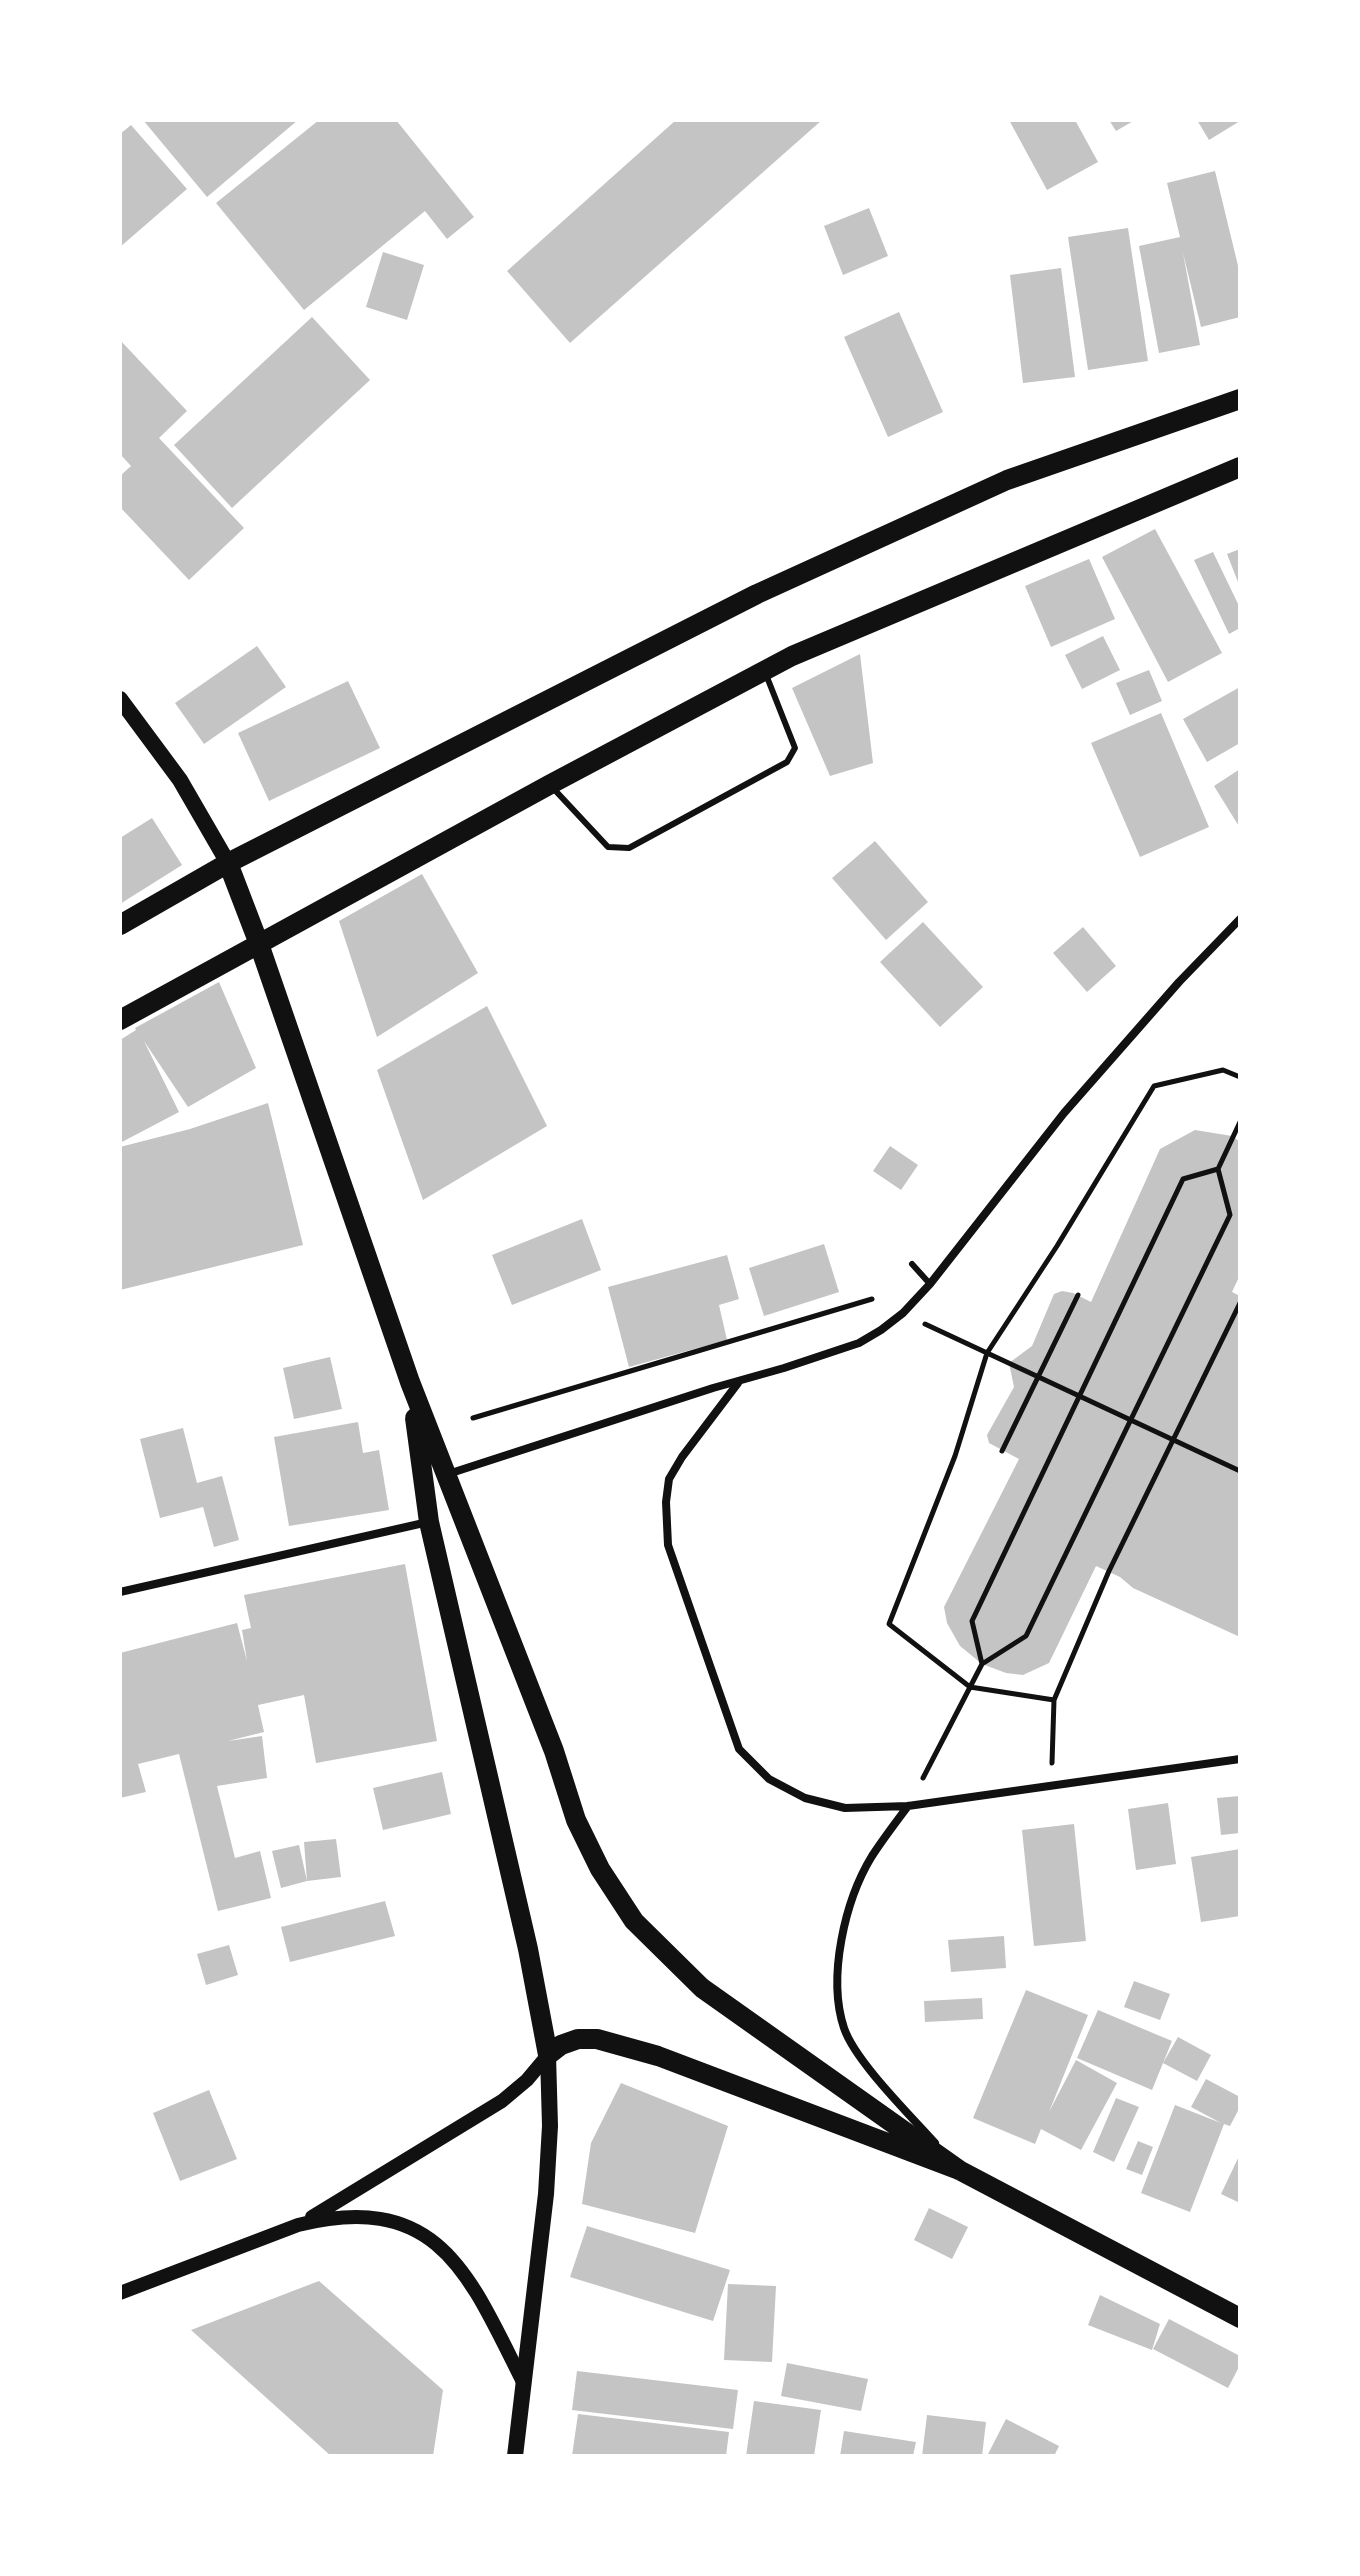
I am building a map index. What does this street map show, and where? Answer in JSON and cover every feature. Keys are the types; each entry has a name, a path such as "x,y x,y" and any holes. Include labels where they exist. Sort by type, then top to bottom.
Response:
{"main road":[{"path":"120,925 228,863 757,594 1007,480 1240,399"},
{"path":"120,1020 792,656 1240,467"},
{"path":"120,699 180,780 228,863 444,1475 554,1751 576,1820 600,1869 634,1921 702,1988 959,2170"},
{"path":"410,1382 429,1522 528,1949 548,2055 550,2126 546,2194 515,2456"},
{"path":"548,2055 561,2045 578,2039 597,2039 658,2056 959,2170 1240,2318"}],"street":[{"path":"444,1475 859,1343 881,1330 903,1313 930,1284 1064,1113 1179,982 1240,919"},
{"path":"739,1381 669,1479 666,1502 668,1545 739,1749 769,1779 805,1798 845,1808 908,1806 1240,1759"},
{"path":"120,1592 429,1522"},
{"path":"908,1806 872,1856 855,1892 841,1941 837,1987 844,2028 859,2057 959,2170"},
{"path":"298,2225 502,2101 527,2080 548,2055"},
{"path":"120,2293 298,2225 328,2218 363,2217 411,2226 425,2234 458,2265 476,2291 523,2382"}],"lane":[{"path":"549,785 608,847 629,848 787,762 795,748 765,670"},
{"path":"912,1264 930,1284"}],"path":[{"path":"1054,1700 970,1687 889,1624 955,1456 987,1353 1057,1246 1154,1086 1223,1070 1240,1077"},
{"path":"908,1806 982,1664 1026,1636 1230,1215 1218,1169 1240,1122"},
{"path":"982,1664 972,1621 1183,1179 1218,1169"},
{"path":"1002,1451 1078,1295"},
{"path":"473,1418 872,1299"},
{"path":"1051,1786 1054,1700 1109,1571 1240,1303"},
{"path":"903,1313 1240,1471"}],"building":[{"path":"143,120 298,120 207,197"},
{"path":"319,120 396,120 474,217 447,239 425,211 304,310 216,203"},
{"path":"676,120 822,120 570,343 507,271"},
{"path":"1009,120 1075,120 1098,162 1047,190"},
{"path":"1109,120 1135,120 1116,131"},
{"path":"1197,120 1240,120 1240,121 1209,140"},
{"path":"131,125 187,189 120,247 120,134"},
{"path":"1215,171 1240,274 1240,317 1201,327 1183,253 1200,345 1159,353 1139,246 1180,237 1167,183"},
{"path":"869,208 888,256 843,275 824,226"},
{"path":"1128,228 1148,361 1088,370 1068,237"},
{"path":"383,252 424,265 407,320 366,307"},
{"path":"1061,268 1075,377 1023,383 1010,275"},
{"path":"899,312 943,412 888,437 844,337"},
{"path":"312,317 370,380 232,508 174,445"},
{"path":"120,340 187,411 159,438 244,528 189,580 120,507 120,476 131,466 120,454"},
{"path":"1155,529 1222,653 1168,682 1102,557"},
{"path":"1240,549 1240,587 1227,554"},
{"path":"1213,552 1240,608 1240,628 1229,634 1194,560"},
{"path":"1089,559 1115,619 1051,647 1025,586"},
{"path":"1103,636 1120,670 1082,689 1065,655"},
{"path":"257,646 286,687 204,744 175,703"},
{"path":"860,654 873,763 830,776 792,688"},
{"path":"1149,670 1162,701 1130,715 1116,683"},
{"path":"348,681 380,748 269,801 238,733"},
{"path":"1240,687 1240,743 1207,762 1183,719"},
{"path":"1161,713 1209,827 1140,857 1091,743"},
{"path":"1240,769 1240,828 1214,786"},
{"path":"152,818 182,865 120,904 120,838"},
{"path":"875,841 928,902 886,940 832,878"},
{"path":"422,874 478,973 377,1037 339,921"},
{"path":"923,922 983,987 940,1027 880,962"},
{"path":"1083,927 1116,966 1087,992 1053,953"},
{"path":"219,982 256,1068 188,1107 144,1041 179,1112 120,1143 120,1040 135,1028"},
{"path":"487,1006 547,1126 423,1200 377,1070"},
{"path":"268,1103 303,1245 120,1290 120,1147 190,1129"},
{"path":"1195,1130 1232,1136 1240,1142 1240,1275 1232,1292 1240,1296 1240,1637 1133,1588 1120,1577 1096,1566 1049,1663 1023,1675 1006,1673 982,1664 960,1646 947,1623 944,1607 1019,1459 989,1443 987,1435 1014,1387 1009,1363 1032,1346 1054,1294 1062,1291 1073,1293 1091,1302 1160,1149"},
{"path":"890,1146 918,1165 901,1190 873,1171"},
{"path":"582,1219 601,1270 512,1305 492,1255"},
{"path":"824,1244 839,1292 764,1316 749,1268"},
{"path":"727,1255 739,1299 719,1305 727,1340 629,1367 608,1287"},
{"path":"330,1357 342,1409 294,1419 283,1368"},
{"path":"358,1422 363,1453 379,1450 389,1510 289,1526 274,1437"},
{"path":"183,1428 197,1483 222,1476 239,1540 214,1547 203,1507 160,1518 140,1439"},
{"path":"405,1564 437,1741 316,1763 304,1695 258,1705 264,1732 228,1741 262,1736 267,1778 217,1786 235,1858 260,1851 271,1898 218,1911 179,1754 138,1764 146,1792 120,1798 120,1653 237,1623 247,1661 242,1630 251,1628 244,1595"},
{"path":"442,1772 451,1814 383,1830 373,1788"},
{"path":"1240,1796 1240,1833 1221,1835 1217,1798"},
{"path":"1168,1803 1176,1864 1136,1870 1128,1809"},
{"path":"1074,1824 1086,1941 1034,1946 1022,1830"},
{"path":"336,1839 341,1877 307,1881 304,1842"},
{"path":"299,1845 307,1881 281,1888 272,1851"},
{"path":"1240,1849 1240,1916 1201,1922 1191,1857"},
{"path":"385,1901 395,1936 290,1962 281,1927"},
{"path":"1004,1936 1006,1968 951,1972 948,1940"},
{"path":"229,1945 238,1975 206,1985 197,1954"},
{"path":"1134,1981 1170,1994 1160,2020 1124,2007"},
{"path":"1026,1990 1088,2015 1049,2112 1076,2060 1117,2083 1081,2150 1041,2129 1035,2144 973,2118"},
{"path":"982,1998 983,2019 925,2022 924,2001"},
{"path":"1098,2010 1172,2041 1152,2090 1077,2058"},
{"path":"1178,2037 1211,2055 1197,2081 1163,2063"},
{"path":"1206,2079 1240,2097 1240,2107 1230,2126 1224,2124 1190,2212 1141,2193 1175,2105 1221,2123 1191,2107"},
{"path":"621,2083 728,2126 695,2233 582,2204 591,2143"},
{"path":"209,2090 237,2159 180,2181 153,2113"},
{"path":"1116,2098 1139,2107 1114,2162 1093,2152"},
{"path":"1138,2141 1153,2147 1142,2175 1126,2169"},
{"path":"1240,2154 1240,2203 1221,2194"},
{"path":"929,2208 968,2227 952,2259 914,2240"},
{"path":"587,2226 730,2270 713,2321 570,2277"},
{"path":"319,2281 443,2390 433,2456 331,2456 191,2330"},
{"path":"728,2284 776,2286 772,2362 724,2360"},
{"path":"1100,2295 1160,2324 1152,2350 1088,2325"},
{"path":"1169,2319 1240,2356 1240,2365 1228,2388 1153,2349"},
{"path":"787,2363 868,2379 861,2411 781,2396"},
{"path":"577,2371 738,2390 733,2429 572,2410"},
{"path":"754,2401 821,2410 814,2456 746,2456"},
{"path":"578,2414 729,2432 726,2456 572,2456"},
{"path":"927,2415 986,2422 982,2456 922,2456"},
{"path":"1006,2419 1059,2446 1054,2456 987,2456"},
{"path":"844,2431 916,2442 913,2456 840,2456"}]}
